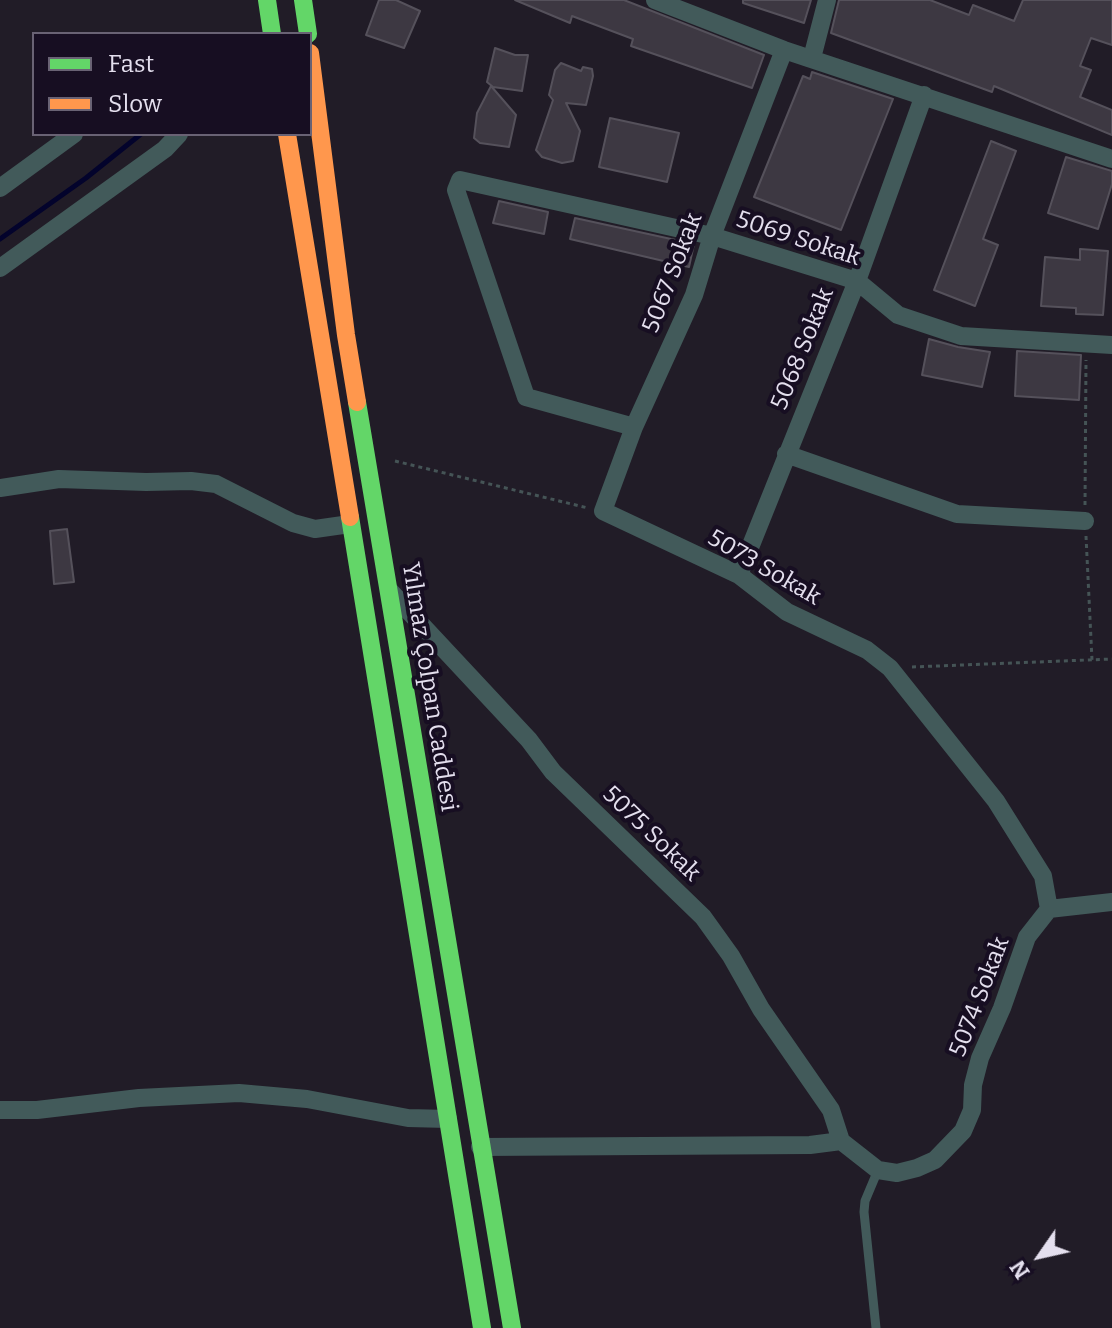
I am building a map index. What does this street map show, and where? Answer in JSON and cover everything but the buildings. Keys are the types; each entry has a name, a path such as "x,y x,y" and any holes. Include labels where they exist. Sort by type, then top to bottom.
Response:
{"main road":[{"path":"267,0 272,32"},
{"path":"303,0 308,32"},
{"name":"Yılmaz Çolpan Caddesi","path":"312,69 346,335 512,1328"},
{"path":"287,136 482,1328"}],"street":[{"path":"655,0 784,50 1112,159"},
{"path":"812,58 827,0"},
{"name":"5067 Sokak","path":"603,511 634,427 694,295 712,236 784,50"},
{"name":"5068 Sokak","path":"739,575 857,281 924,95"},
{"path":"0,188 71,136"},
{"path":"0,268 165,149 177,136"},
{"name":"5069 Sokak","path":"634,427 526,397 456,190 460,180 712,236 857,281 898,315 961,336 1112,345"},
{"path":"786,454 957,514 1085,521"},
{"path":"0,488 59,479 191,481 216,484 293,523 315,529 350,524"},
{"name":"5073 Sokak","path":"603,511 739,575 787,612 867,650 890,668"},
{"name":"5075 Sokak","path":"389,590 529,740 553,772 703,917 731,956 761,1009 831,1110 841,1141"},
{"path":"890,668 996,801 1043,876 1049,909 1112,902"},
{"name":"5074 Sokak","path":"878,1170 897,1173 926,1164 951,1146 963,1131 972,1110 973,1085 980,1058 1027,937 1049,909"},
{"path":"0,1110 37,1110 139,1098 239,1093 307,1099 408,1118 448,1119"},
{"path":"480,1147 799,1145 841,1141 878,1170"}],"lane":[{"path":"876,1328 864,1212 865,1201 878,1170"}],"path":[{"path":"1087,342 1085,521 1092,660"},
{"path":"395,461 603,511"},
{"path":"890,668 1112,659"}],"waterway":[{"path":"0,239 138,136"}],"traffic: fast":[{"path":"267,0 272,32"},
{"path":"303,0 308,32"},
{"path":"357,402 512,1328"},
{"path":"350,517 482,1328"}],"traffic: slow":[{"path":"312,69 357,402"},
{"path":"287,136 350,517"}]}
